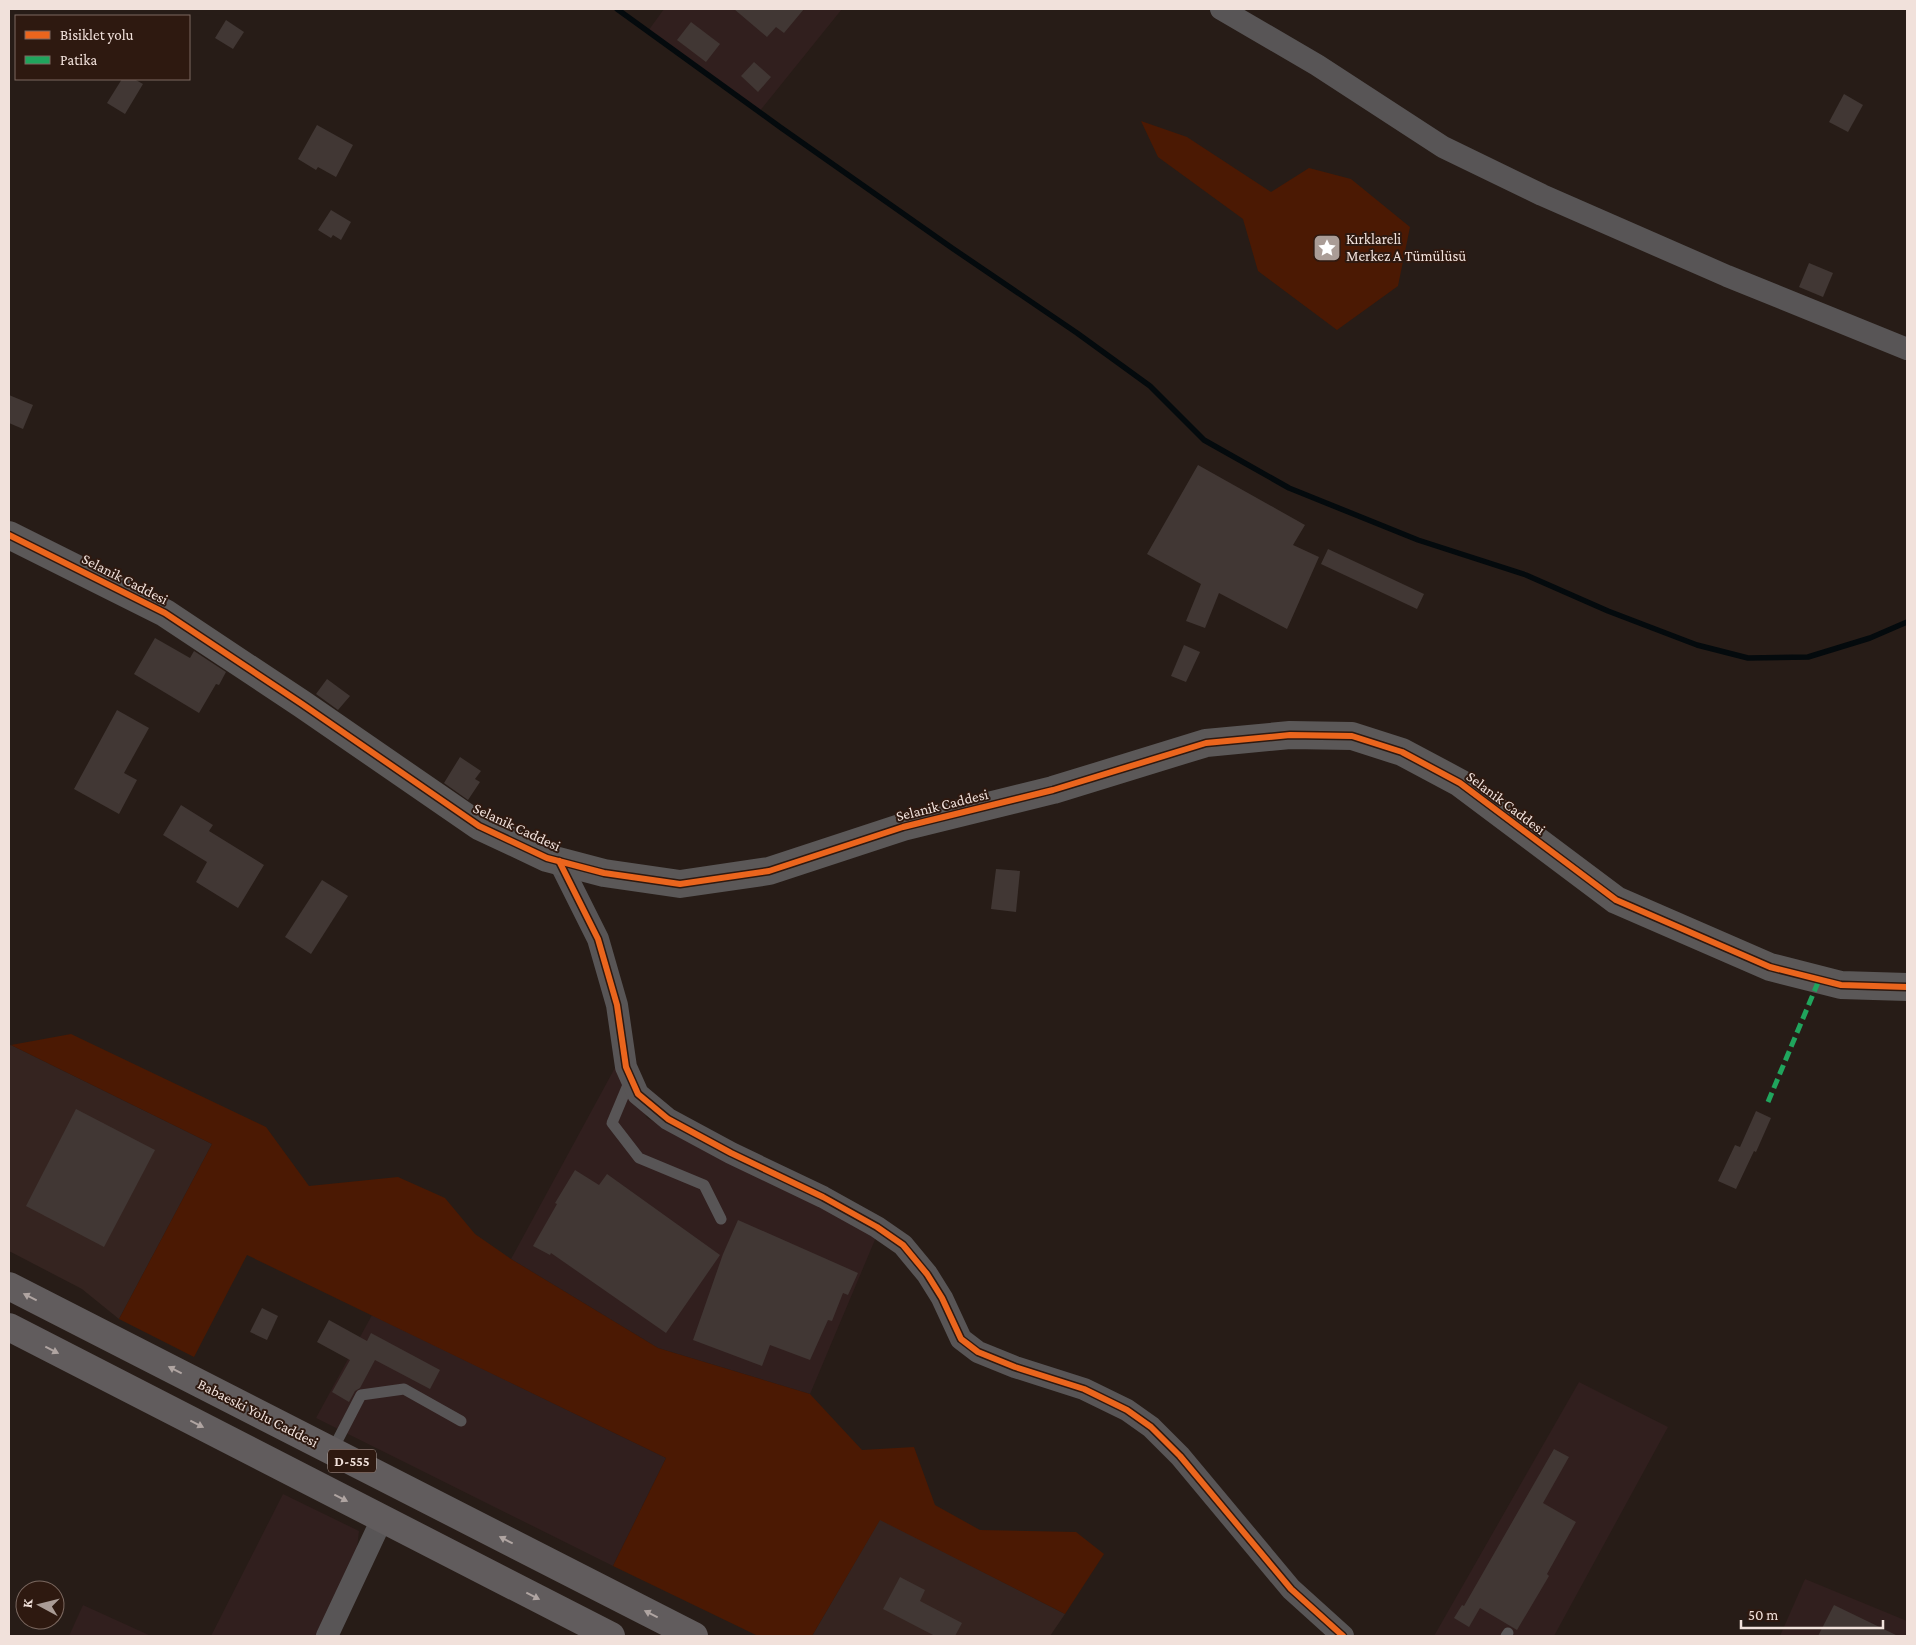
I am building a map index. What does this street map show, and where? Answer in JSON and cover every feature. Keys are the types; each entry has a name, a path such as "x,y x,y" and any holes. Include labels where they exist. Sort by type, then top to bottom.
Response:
{"highway":[{"name":"Babaeski Yolu Caddesi","path":"9,1286 694,1636"},
{"name":"D-555","path":"9,1328 611,1636"}],"street":[{"path":"1221,9 1317,65 1443,147 1542,195 1728,276 1907,349"},
{"name":"Selanik Caddesi","path":"9,535 165,613 302,704 479,826 547,858 604,873 680,884 769,871 903,827 1053,790 1206,743 1290,735 1352,736 1402,752 1460,783 1616,900 1770,967 1841,985 1907,987"},
{"path":"559,861 598,939 617,1005 626,1067 638,1094 668,1119 731,1153 824,1197 877,1227 903,1246 932,1282 942,1298 961,1339 978,1352 1015,1367 1084,1389 1127,1410 1151,1427 1180,1456 1291,1589 1343,1636"},
{"path":"327,1636 382,1519"}],"lane":[{"path":"631,1078 612,1123 638,1158 704,1185 722,1219"},
{"path":"332,1451 361,1395 404,1389 461,1422"}],"shaded area":[{"path":"664,9 842,9 759,112 648,31"},
{"path":"1141,121 1187,137 1271,192 1309,168 1351,179 1410,227 1398,286 1337,330 1258,271 1243,219 1158,157"},
{"path":"71,1034 266,1127 309,1186 398,1177 445,1198 475,1234 511,1259 658,1348 810,1394 862,1450 914,1447 935,1505 980,1530 1076,1532 1104,1554 1065,1614 880,1520 812,1636 758,1636 613,1566 666,1458 247,1255 194,1357 119,1319 212,1144 11,1045"},
{"path":"11,1045 212,1144 119,1319 82,1289 9,1251 9,1046"},
{"path":"617,1064 647,1118 877,1235 810,1394 658,1348 511,1259"},
{"path":"372,1315 666,1458 613,1566 316,1418"},
{"path":"1579,1382 1668,1427 1554,1636 1434,1636"},
{"path":"283,1494 359,1531 355,1566 321,1636 211,1636"},
{"path":"880,1519 1065,1614 1050,1636 812,1636"},
{"path":"1805,1579 1907,1621 1907,1636 1780,1636"},
{"path":"83,1605 151,1636 69,1636"}],"building":[{"path":"734,9 804,9 784,33 776,27 767,37"},
{"path":"226,20 244,32 233,49 215,38"},
{"path":"691,22 720,44 706,62 677,40"},
{"path":"754,62 771,77 758,92 741,76"},
{"path":"121,80 136,80 143,84 125,114 107,103"},
{"path":"1844,94 1863,105 1848,132 1829,122"},
{"path":"317,125 353,145 336,177 318,167 316,170 298,159"},
{"path":"331,210 351,222 341,240 333,235 331,238 318,230"},
{"path":"1809,263 1833,273 1823,297 1799,287"},
{"path":"9,395 33,405 23,429 9,423"},
{"path":"1198,465 1305,525 1293,545 1319,557 1287,629 1219,593 1205,628 1186,621 1201,584 1147,554"},
{"path":"1328,549 1424,594 1417,609 1321,564"},
{"path":"155,638 190,658 194,651 226,672 219,685 216,684 199,713 134,674"},
{"path":"1184,645 1200,652 1186,682 1171,676"},
{"path":"327,679 350,696 338,710 316,694"},
{"path":"117,710 149,728 124,773 137,780 119,814 74,789"},
{"path":"460,757 481,771 475,779 480,782 468,800 444,783"},
{"path":"181,805 213,825 209,831 264,865 238,908 196,882 207,862 163,835"},
{"path":"996,869 1020,871 1016,912 991,909"},
{"path":"322,880 348,896 311,954 285,937"},
{"path":"76,1109 155,1150 104,1247 26,1206"},
{"path":"1756,1111 1771,1118 1756,1152 1754,1151 1736,1189 1718,1181 1735,1145 1740,1147"},
{"path":"575,1170 599,1185 607,1174 720,1255 666,1333 551,1253 550,1255 533,1246 557,1204 555,1203"},
{"path":"738,1220 858,1273 848,1295 843,1293 832,1321 828,1320 810,1360 770,1345 762,1366 693,1340 723,1254"},
{"path":"262,1308 278,1316 267,1340 250,1332"},
{"path":"329,1320 367,1341 371,1333 440,1370 430,1389 375,1360 360,1388 355,1391 349,1402 332,1392 350,1360 317,1342"},
{"path":"1554,1449 1569,1457 1543,1503 1576,1522 1547,1574 1549,1576 1517,1630 1480,1608 1469,1627 1454,1618 1462,1605 1464,1606"},
{"path":"900,1577 925,1590 920,1601 962,1623 955,1636 935,1636 883,1609"},
{"path":"1834,1605 1898,1636 1818,1636"}],"waterway":[{"path":"617,9 780,127 1077,333 1150,386 1204,440 1289,488 1418,540 1526,575 1608,611 1697,645 1748,658 1808,657 1870,638 1907,622"}],"marked path":[{"path":"1768,1102 1819,980"}],"cycle path":[{"path":"9,535 165,613 302,704 479,826 547,858 604,873 680,884 769,871 903,827 1053,790 1206,743 1290,735 1352,736 1402,752 1460,783 1616,900 1770,967 1841,985 1907,987"},
{"path":"559,861 598,939 617,1005 626,1067 638,1094 668,1119 731,1153 823,1197 877,1227 903,1245 927,1274 942,1298 961,1339 978,1352 1015,1367 1084,1389 1127,1410 1151,1427 1180,1456 1291,1589 1343,1636"}],"place":[{"name":"Kırklareli Merkez A Tümülüsü","path":"1327,248"}]}
